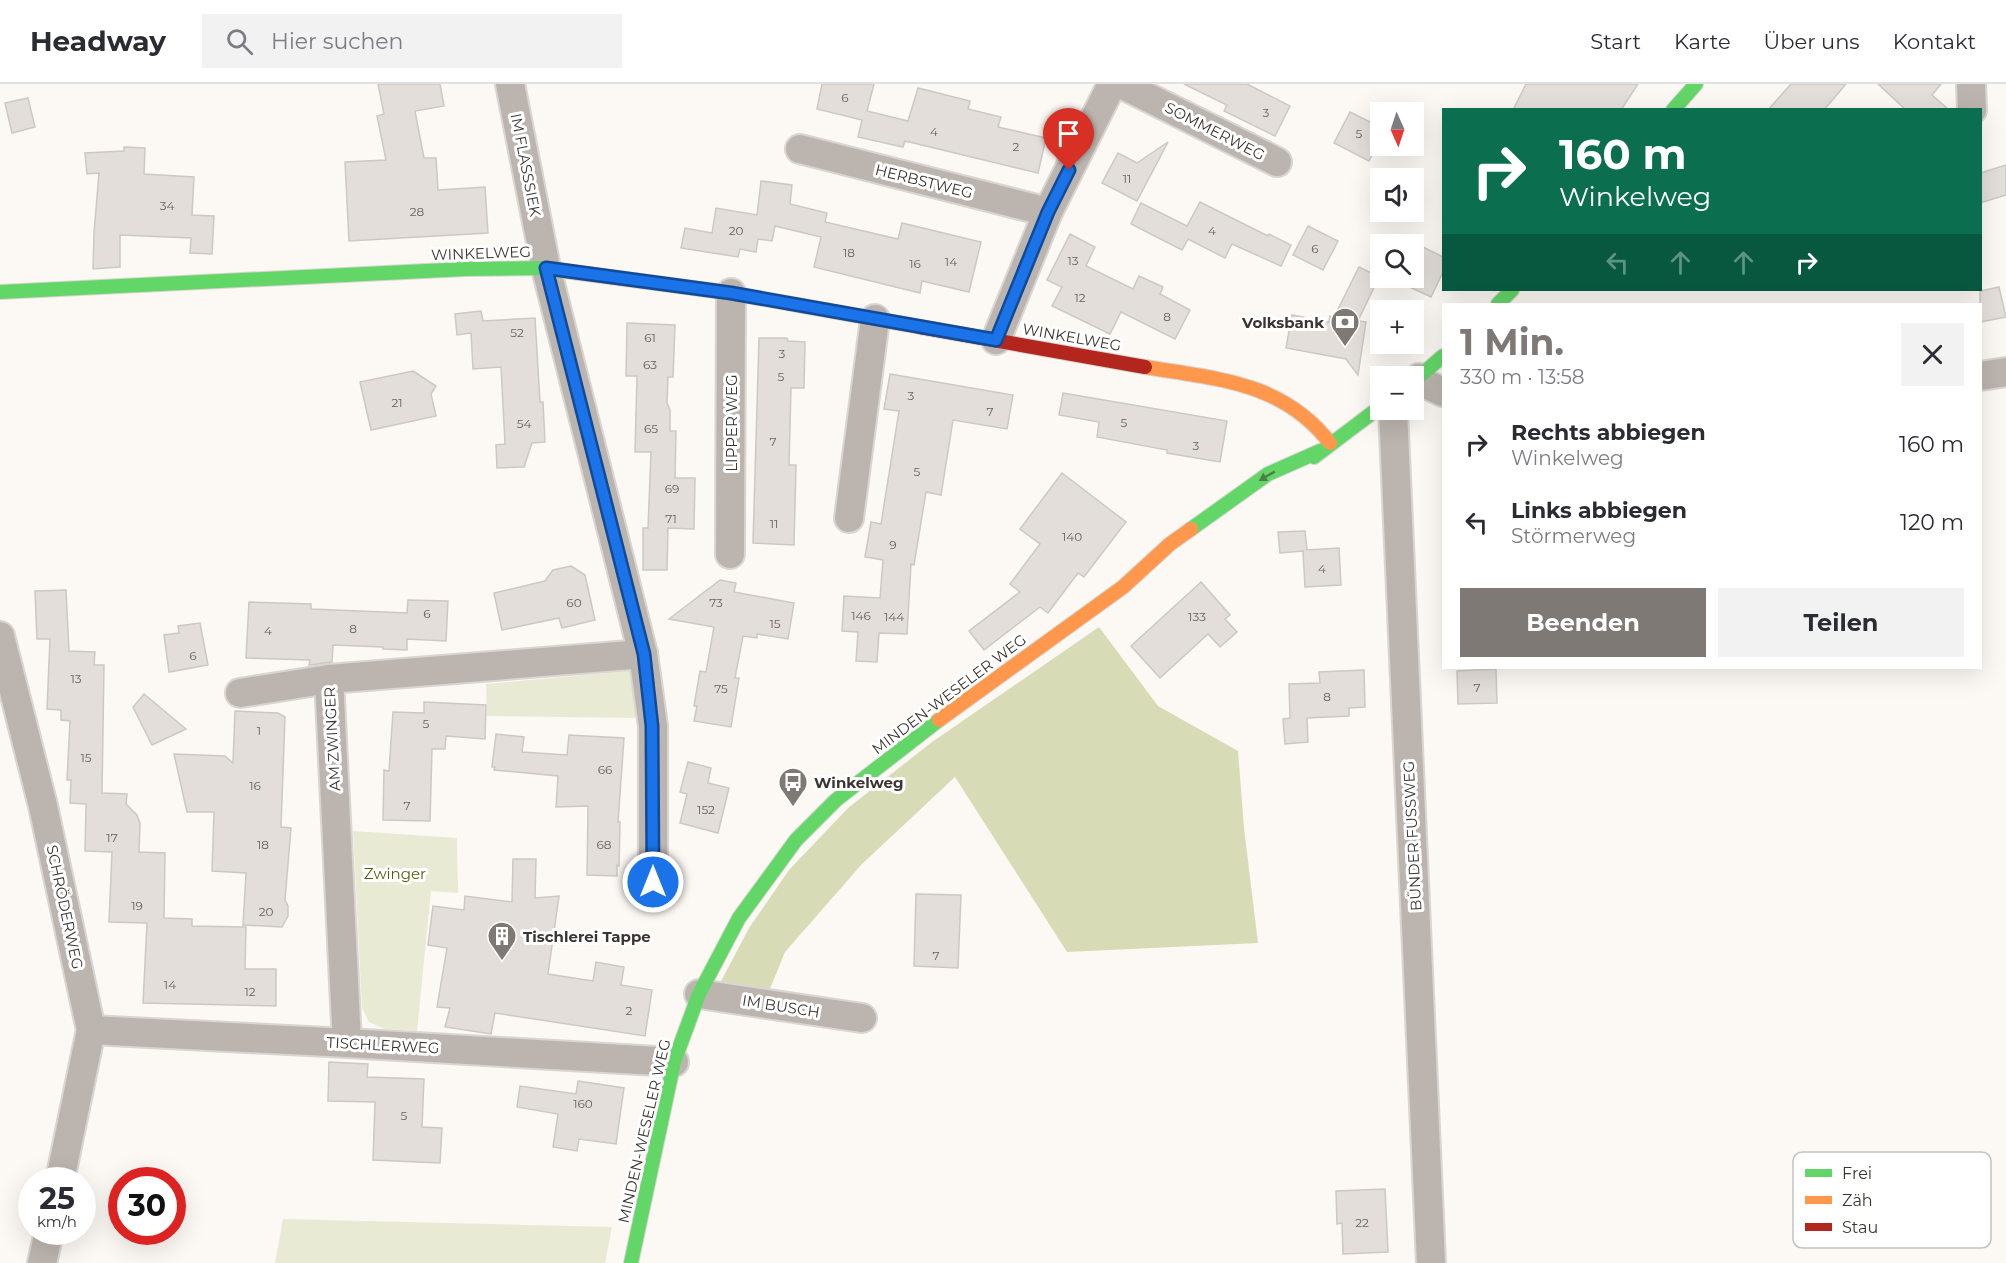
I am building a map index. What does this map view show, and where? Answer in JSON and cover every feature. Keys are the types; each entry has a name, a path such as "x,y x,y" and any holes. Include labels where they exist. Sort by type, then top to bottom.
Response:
{"street":[{"name":"IM FLASSSIEK","path":"510,84 546,268 644,654 652,726 653,882"},
{"path":"996,340 1048,212 1112,84"},
{"name":"SOMMERWEG","path":"1121,84 1277,162"},
{"path":"1676,108 1696,84"},
{"path":"1971,84 1972,108"},
{"name":"HERBSTWEG","path":"800,149 1048,212"},
{"name":"WINKELWEG","path":"0,292 466,269 546,268 731,293 1232,382 1262,391 1291,404 1304,413 1325,447"},
{"path":"1499,303 1511,291"},
{"name":"LIPPER WEG","path":"730,554 731,293"},
{"path":"849,518 875,319"},
{"path":"1425,384 1442,358"},
{"path":"1982,376 2006,372"},
{"name":"MINDEN-WESELER WEG","path":"1285,483 1325,447 1370,414"},
{"name":"BÜNDER FUSSWEG","path":"1393,420 1431,1263"},
{"name":"MINDEN-WESELER WEG","path":"631,1263 674,1062 699,994 739,918 796,840 836,800 922,732 1123,587 1170,544 1268,474 1325,447"},
{"name":"MINDEN-WESELER WEG","path":"1123,587 1179,556"},
{"name":"SCHRÖDERWEG","path":"0,636 43,806 91,1030 63,1167"},
{"name":"AM ZWINGER","path":"347,1043 329,679 644,654"},
{"path":"240,693 329,679"},
{"name":"IM BUSCH","path":"699,994 862,1018"},
{"name":"TISCHLERWEG","path":"91,1030 674,1062"},
{"path":"42,1263 46,1245"}],"green space":[{"path":"1099,627 1158,706 1238,751 1244,828 1258,943 1067,952 955,777 862,864 785,952 767,996 718,987 749,928 789,870 848,808 932,742"},
{"path":"640,670 640,718 487,716 486,684"},
{"name":"Zwinger","path":"353,831 457,838 458,893 431,891 417,1031 385,1029 369,1022 362,1008"},
{"path":"283,1219 612,1227 605,1263 275,1263"}],"building":[{"path":"378,84 440,84 444,106 415,111 424,158 436,158 438,190 485,187 488,233 349,241 345,162 386,160 377,116 384,114"},
{"path":"822,84 874,84 867,111 908,121 918,88 970,101 968,109 1001,117 998,127 1046,138 1038,173 905,141 903,147 858,137 862,120 817,109"},
{"path":"1184,84 1247,84 1290,106 1275,136 1224,111 1227,105"},
{"path":"1526,84 1638,84 1622,108 1514,108"},
{"path":"1791,84 1846,84 1826,108 1770,108"},
{"path":"1878,84 1941,84 1932,95 1947,108 1904,108"},
{"path":"28,98 35,127 12,133 5,103"},
{"path":"1350,112 1370,122 1372,156 1369,161 1334,143"},
{"path":"1168,142 1137,201 1102,183 1118,153 1137,163"},
{"path":"124,147 145,148 144,174 194,177 192,215 214,216 212,254 190,253 191,238 120,235 120,267 93,269 99,173 87,174 85,153 124,151"},
{"path":"2006,165 2006,195 1982,202 1982,172"},
{"path":"761,181 792,185 790,204 827,213 825,222 898,239 902,223 981,242 969,292 922,281 920,293 814,267 821,237 775,226 772,241 758,239 756,252 740,249 738,257 681,248 685,228 712,233 716,208 757,215"},
{"path":"1200,202 1291,245 1281,266 1232,244 1225,258 1188,239 1182,250 1131,224 1141,203 1187,226"},
{"path":"1308,226 1338,241 1323,270 1293,255"},
{"path":"1070,234 1095,247 1086,266 1133,289 1139,276 1163,287 1160,294 1190,310 1175,339 1121,312 1110,334 1052,306 1062,287 1047,280"},
{"path":"1424,248 1442,256 1442,274 1431,297 1412,288 1424,288"},
{"path":"1359,267 1370,272 1370,288 1374,288 1358,321 1366,322 1358,375 1346,359 1286,348 1292,315 1329,322 1330,316 1334,317"},
{"path":"1999,287 2006,317 1982,322 1980,291"},
{"path":"481,311 483,321 535,318 545,442 532,443 524,467 497,468 496,445 505,444 501,367 473,369 471,333 457,335 455,314"},
{"path":"627,323 675,325 673,377 668,377 667,403 670,410 670,431 676,431 675,478 695,478 694,529 668,528 667,570 643,570 643,528 648,528 651,452 635,452 637,376 626,376"},
{"path":"759,338 787,338 788,341 805,342 804,388 791,388 789,465 796,465 794,545 753,543"},
{"path":"413,371 436,386 431,394 436,416 371,430 360,382"},
{"path":"890,374 1013,395 1007,429 953,420 941,495 926,492 914,565 911,564 907,634 879,633 877,662 856,661 858,632 842,631 844,596 880,598 883,560 865,557 871,522 881,524 899,411 884,409"},
{"path":"1063,393 1227,421 1220,462 1097,437 1099,422 1059,415"},
{"path":"1062,473 1126,522 1084,577 1078,573 1048,613 1040,607 984,650 969,631 1020,592 1010,584 1040,544 1020,529"},
{"path":"1305,531 1307,550 1339,548 1341,585 1305,587 1303,551 1280,553 1278,532"},
{"path":"571,566 585,575 595,620 562,628 559,618 502,630 494,593 545,581 553,570"},
{"path":"720,580 736,583 734,592 794,603 788,639 757,634 757,638 743,636 735,678 739,678 731,727 694,721 700,671 706,672 714,627 669,619"},
{"path":"1201,582 1230,615 1225,619 1237,632 1220,647 1208,634 1160,678 1131,646"},
{"path":"66,590 69,651 95,652 94,665 104,665 102,793 127,794 126,804 137,815 140,823 139,852 165,853 164,918 192,919 192,926 246,927 245,969 276,969 276,1006 143,1003 147,923 109,922 112,852 85,851 86,804 70,803 71,780 67,780 70,721 61,720 61,710 47,709 50,639 37,639 35,591"},
{"path":"408,600 448,601 446,641 407,639 407,650 333,645 332,662 309,665 310,660 246,658 249,602 311,604 311,609 407,613"},
{"path":"200,623 208,665 169,672 164,635 179,633 178,626"},
{"path":"1496,669 1497,703 1458,704 1457,671"},
{"path":"1364,670 1365,707 1349,708 1349,716 1307,718 1308,742 1285,744 1283,719 1290,718 1289,684 1320,683 1319,672"},
{"path":"144,694 186,729 152,745 133,707"},
{"path":"424,702 486,705 485,739 446,736 445,749 432,749 430,821 383,820 384,770 389,771 393,712 424,713"},
{"path":"235,711 278,713 285,717 281,827 291,828 285,900 288,906 288,916 282,927 243,925 246,873 212,871 214,812 187,812 174,754 225,756 233,763"},
{"path":"496,734 524,737 522,752 567,755 569,735 624,738 617,876 587,875 588,806 556,807 558,776 494,770 495,767 492,767"},
{"path":"688,762 711,768 708,783 729,788 718,833 680,823 687,794 680,792"},
{"path":"513,859 536,859 535,898 559,896 548,974 593,981 596,962 624,967 621,985 652,990 645,1036 495,1013 491,1034 445,1027 450,1008 437,1007 447,948 428,945 433,906 464,910 465,896 512,902"},
{"path":"916,894 961,895 958,968 914,966"},
{"path":"329,1062 368,1064 367,1077 424,1079 422,1127 442,1128 440,1163 373,1160 375,1102 328,1101"},
{"path":"578,1081 624,1088 616,1144 579,1139 577,1151 553,1147 558,1114 517,1107 520,1086 576,1094"},
{"path":"1385,1189 1388,1252 1343,1254 1342,1223 1337,1224 1336,1191"}],"traffic: fast":[{"path":"1675,108 1696,84"},
{"path":"0,292 466,269 546,268 572,272"},
{"path":"1499,303 1511,291"},
{"path":"1424,372 1442,357"},
{"path":"1314,457 1370,415"},
{"path":"1191,529 1268,474 1320,451"},
{"path":"631,1263 674,1062 699,994 739,918 796,840 836,800 939,720"}],"traffic: slow":[{"path":"572,272 731,293 920,327"},
{"path":"1145,367 1222,380 1269,395 1291,407 1311,422 1330,443"},
{"path":"939,720 1123,587 1170,544 1191,529"}],"traffic: jam":[{"path":"920,327 1145,367"}],"place":[{"name":"Volksbank","path":"1345,348"},
{"name":"Winkelweg","path":"793,808"},
{"name":"Tischlerei Tappe","path":"502,962"}],"route":[{"path":"653,882 652,726 644,654 546,268 731,293 996,340 1048,212 1069,170"}]}
